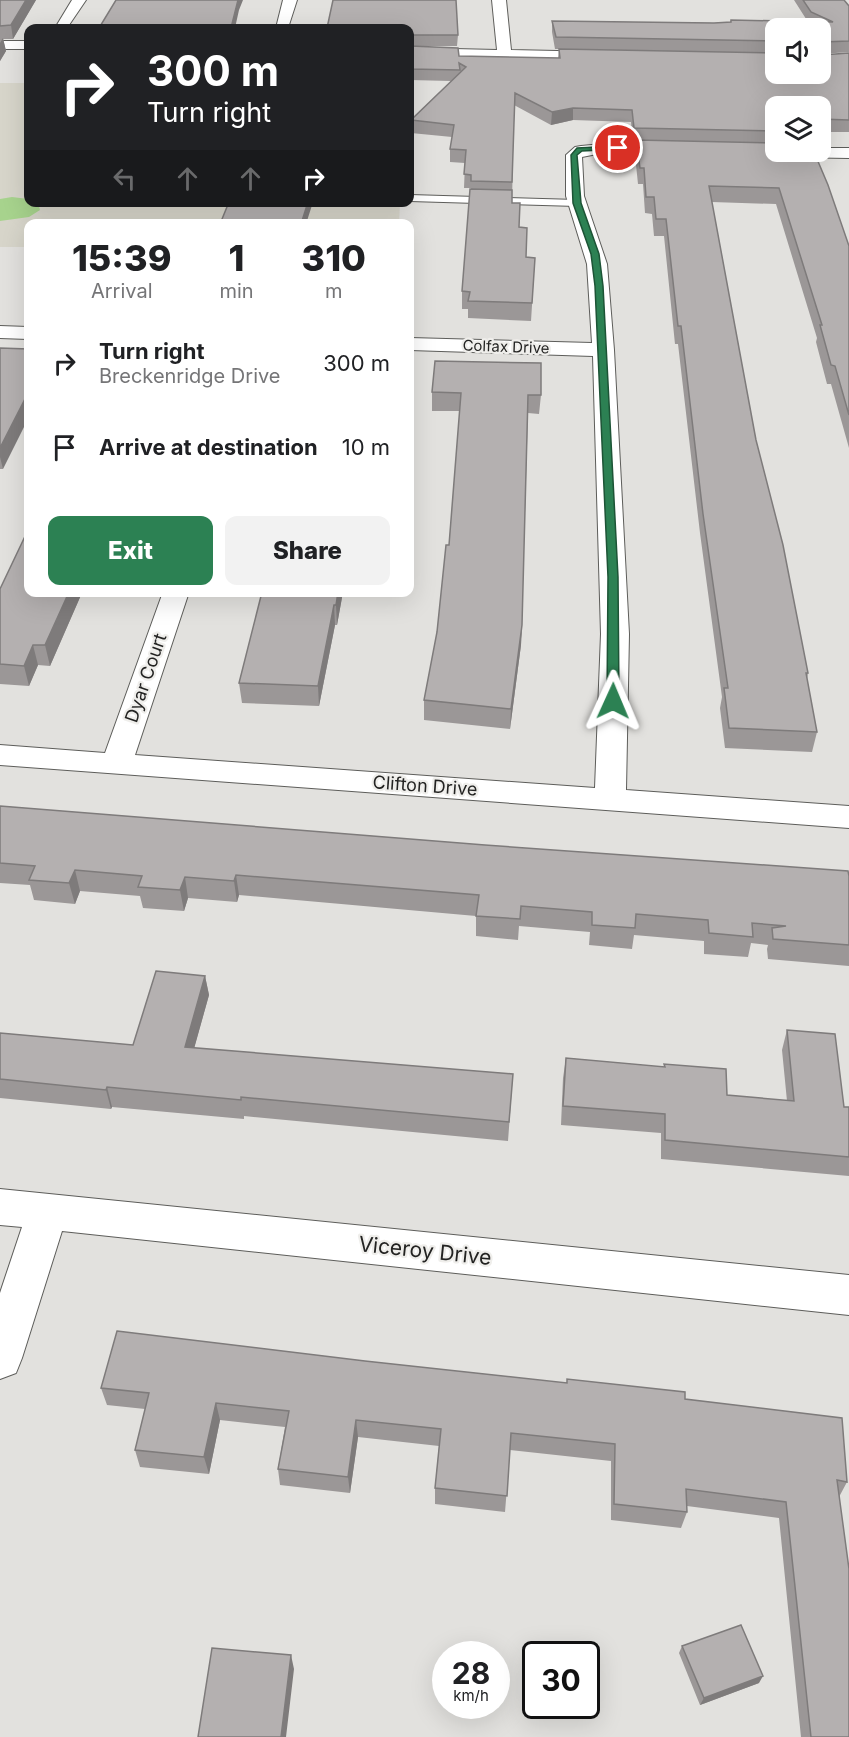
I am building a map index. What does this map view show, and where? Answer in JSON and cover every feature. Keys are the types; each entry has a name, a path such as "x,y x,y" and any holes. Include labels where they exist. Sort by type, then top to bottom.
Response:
{"street":[{"path":"64,24 79,0"},
{"path":"283,24 290,0"},
{"path":"499,0 504,54"},
{"path":"0,45 24,45"},
{"path":"414,52 621,57"},
{"path":"610,800 615,634 603,350 597,264 577,203 574,155 580,149 596,147 692,149"},
{"path":"831,153 849,153"},
{"path":"0,332 24,333"},
{"name":"Colfax Drive","path":"414,344 603,350"},
{"name":"Dyar Court","path":"117,763 174,597"},
{"name":"Clifton Drive","path":"0,755 849,817"},
{"name":"Viceroy Drive","path":"0,1208 849,1295"},
{"path":"0,1359 48,1212"}],"lane":[{"path":"414,198 577,203"}],"shaded area":[{"path":"0,83 24,83 24,207 400,207 399,219 24,219 24,247 0,247"}],"green space":[{"path":"24,198 24,207 39,207 40,210 29,217 0,221 0,199"}],"building":[{"path":"0,0 26,0 11,25 0,26"},
{"path":"116,0 238,0 232,24 101,24"},
{"path":"333,0 456,0 458,35 414,35 414,24 328,24"},
{"path":"803,0 844,0 849,6 849,41 831,42 831,22 833,22 831,18 824,18 811,12"},
{"path":"731,20 765,21 765,41 556,37 552,21 714,23 731,22"},
{"path":"414,46 458,48 459,56 560,58 559,49 765,53 765,84 831,84 831,54 849,53 849,120 831,119 831,96 765,96 765,131 634,128 632,110 573,108 552,112 515,93 512,182 471,181 471,175 464,174 466,150 450,149 454,125 414,120 414,117 466,67 459,63 460,70 414,69"},
{"path":"636,140 765,143 765,162 818,162 849,246 849,415 835,366 831,365 820,325 822,325 779,188 709,186 756,440 783,545 817,732 729,728 724,688 728,688 703,514 681,326 678,326 666,219 656,219 654,197 646,197 644,168 640,168"},
{"path":"470,189 512,190 512,203 520,203 519,227 527,228 526,257 535,258 532,303 468,301 470,292 462,291"},
{"path":"227,207 306,207 303,219 222,219"},
{"path":"0,348 24,349 24,401 0,448"},
{"path":"435,361 541,363 541,395 528,395 522,625 511,709 424,700 437,632 446,545 449,545 461,393 432,392"},
{"path":"24,538 24,597 67,597 45,645 33,645 24,666 0,664 0,589"},
{"path":"261,597 337,597 318,686 239,683"},
{"path":"0,806 485,845 848,871 849,945 773,939 772,928 786,926 752,923 753,937 709,933 708,920 636,914 635,928 592,925 592,912 521,906 520,919 476,916 479,895 236,875 234,881 185,877 180,890 138,887 142,876 75,870 69,883 29,880 35,866 0,863"},
{"path":"156,971 205,976 185,1047 513,1074 509,1122 241,1097 241,1100 107,1087 106,1090 0,1079 0,1033 133,1045"},
{"path":"787,1030 835,1034 844,1107 849,1107 849,1157 665,1140 665,1114 563,1106 566,1058 665,1067 664,1064 726,1069 727,1095 794,1101"},
{"path":"117,1331 567,1383 567,1379 685,1392 685,1399 842,1418 847,1482 837,1480 849,1569 849,1737 811,1737 786,1502 686,1489 687,1512 614,1504 615,1444 511,1433 507,1496 435,1488 441,1429 356,1420 348,1477 278,1469 289,1411 216,1403 204,1457 135,1450 149,1393 101,1388"},
{"path":"741,1625 763,1676 704,1698 682,1646"},
{"path":"212,1648 291,1655 281,1737 198,1737"}],"route":[{"path":"613,701 615,634 599,286 595,254 575,196 574,155 580,149 618,148"}]}
